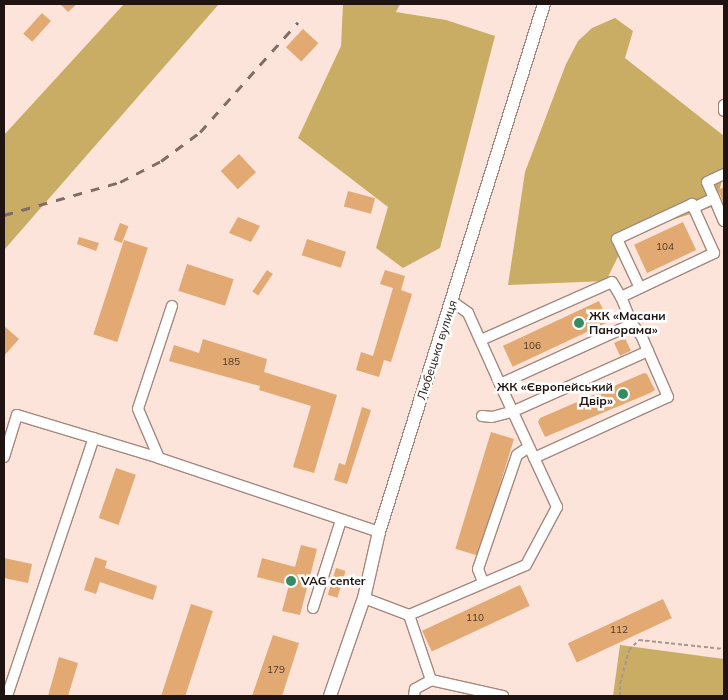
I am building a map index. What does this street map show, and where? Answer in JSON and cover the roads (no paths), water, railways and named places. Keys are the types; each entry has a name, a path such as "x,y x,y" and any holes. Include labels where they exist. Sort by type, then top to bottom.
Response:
{"main road":[{"name":"Любецька вулиця","path":"330,696 364,598 379,532 453,302 544,4"}],"street":[{"path":"724,105 724,111"},
{"path":"724,174 707,182 724,221"},
{"path":"693,208 714,198"},
{"path":"620,297 640,288 714,253 692,204 617,239 640,288"},
{"path":"480,340 612,282 632,324 648,351 668,397 534,458"},
{"path":"364,598 409,615 526,565 557,507 468,313 453,302"},
{"path":"159,458 138,409 172,306"},
{"path":"500,384 632,324"},
{"path":"482,416 492,417 514,411 648,351"},
{"path":"4,457 17,415 159,458 379,532"},
{"path":"7,696 94,438"},
{"path":"483,582 478,569 517,455 529,447"},
{"path":"313,608 342,520"},
{"path":"409,615 431,680"},
{"path":"414,696 415,689 431,680 502,696"}],"railway":[{"path":"4,215 120,182 161,161 200,132 298,22"}],"place":[{"name":"ЖК «Масани Панорама»","path":"579,323"},
{"name":"ЖК «Європейський Двір»","path":"623,394"},
{"name":"VAG center","path":"291,581"}]}
